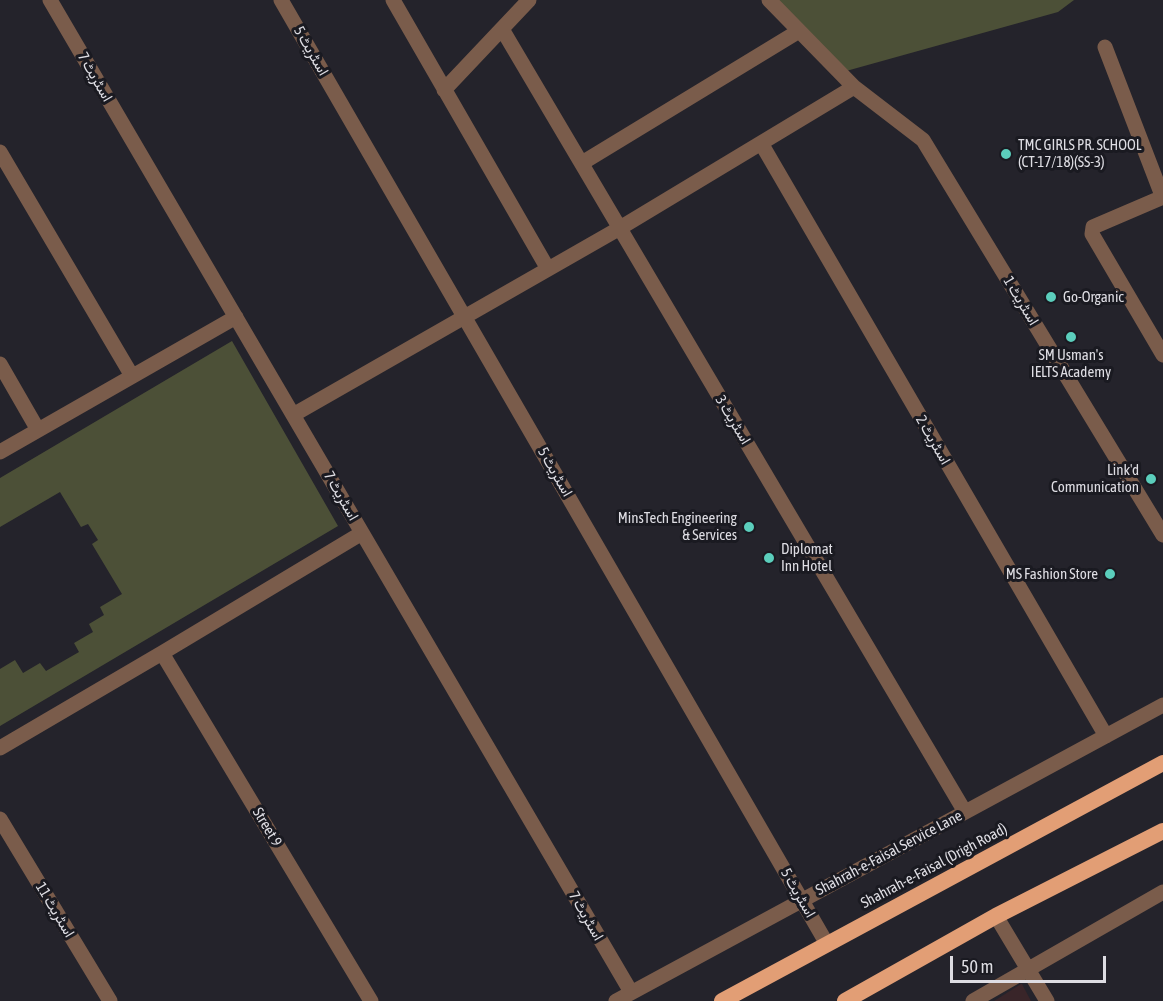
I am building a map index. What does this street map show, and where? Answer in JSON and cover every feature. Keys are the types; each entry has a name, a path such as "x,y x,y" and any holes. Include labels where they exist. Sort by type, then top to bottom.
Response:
{"highway":[{"name":"Shahrah-e-Faisal (Drigh Road)","path":"722,1001 1163,763"},
{"path":"845,1001 996,916 1163,831"}],"street":[{"name":"اسٹریٹ 7","path":"50,0 631,993"},
{"name":"اسٹریٹ 5","path":"281,0 827,944"},
{"path":"393,0 548,269"},
{"path":"444,90 529,0"},
{"name":"اسٹریٹ 1","path":"769,0 854,87 923,140 1163,535"},
{"name":"اسٹریٹ 3","path":"502,29 965,812"},
{"path":"582,163 799,31"},
{"path":"1105,47 1163,198 1093,227 1092,234 1163,355"},
{"path":"293,415 620,228 854,87"},
{"name":"اسٹریٹ 2","path":"762,143 1106,736"},
{"path":"0,152 132,376"},
{"path":"0,452 236,317"},
{"path":"0,364 38,430"},
{"path":"0,748 162,654 362,533"},
{"name":"Street 9","path":"162,654 371,1001"},
{"name":"Shahrah-e-Faisal Service Lane","path":"616,1001 1163,705"},
{"name":"اسٹریٹ 11","path":"0,819 110,1001"},
{"path":"973,1001 1163,892"},
{"path":"996,916 1047,1001"}],"shaded area":[{"path":"1021,984 1031,1001 994,1001"}],"green space":[{"path":"768,0 1074,0 1058,12 839,73"},
{"path":"232,341 338,526 0,726 0,669 15,660 23,673 40,663 46,671 79,652 74,643 93,632 89,624 104,615 100,607 122,594 92,544 98,540 88,524 81,527 60,492 0,527 0,478"}],"place":[{"name":"TMC GIRLS PR. SCHOOL (CT-17/18)(SS-3)","path":"1006,154"},
{"name":"Go-Organic","path":"1051,297"},
{"name":"SM Usman's IELTS Academy","path":"1071,337"},
{"name":"Link'd Communication","path":"1151,479"},
{"name":"MinsTech Engineering & Services","path":"749,527"},
{"name":"Diplomat Inn Hotel","path":"769,558"},
{"name":"MS Fashion Store","path":"1110,574"}]}
